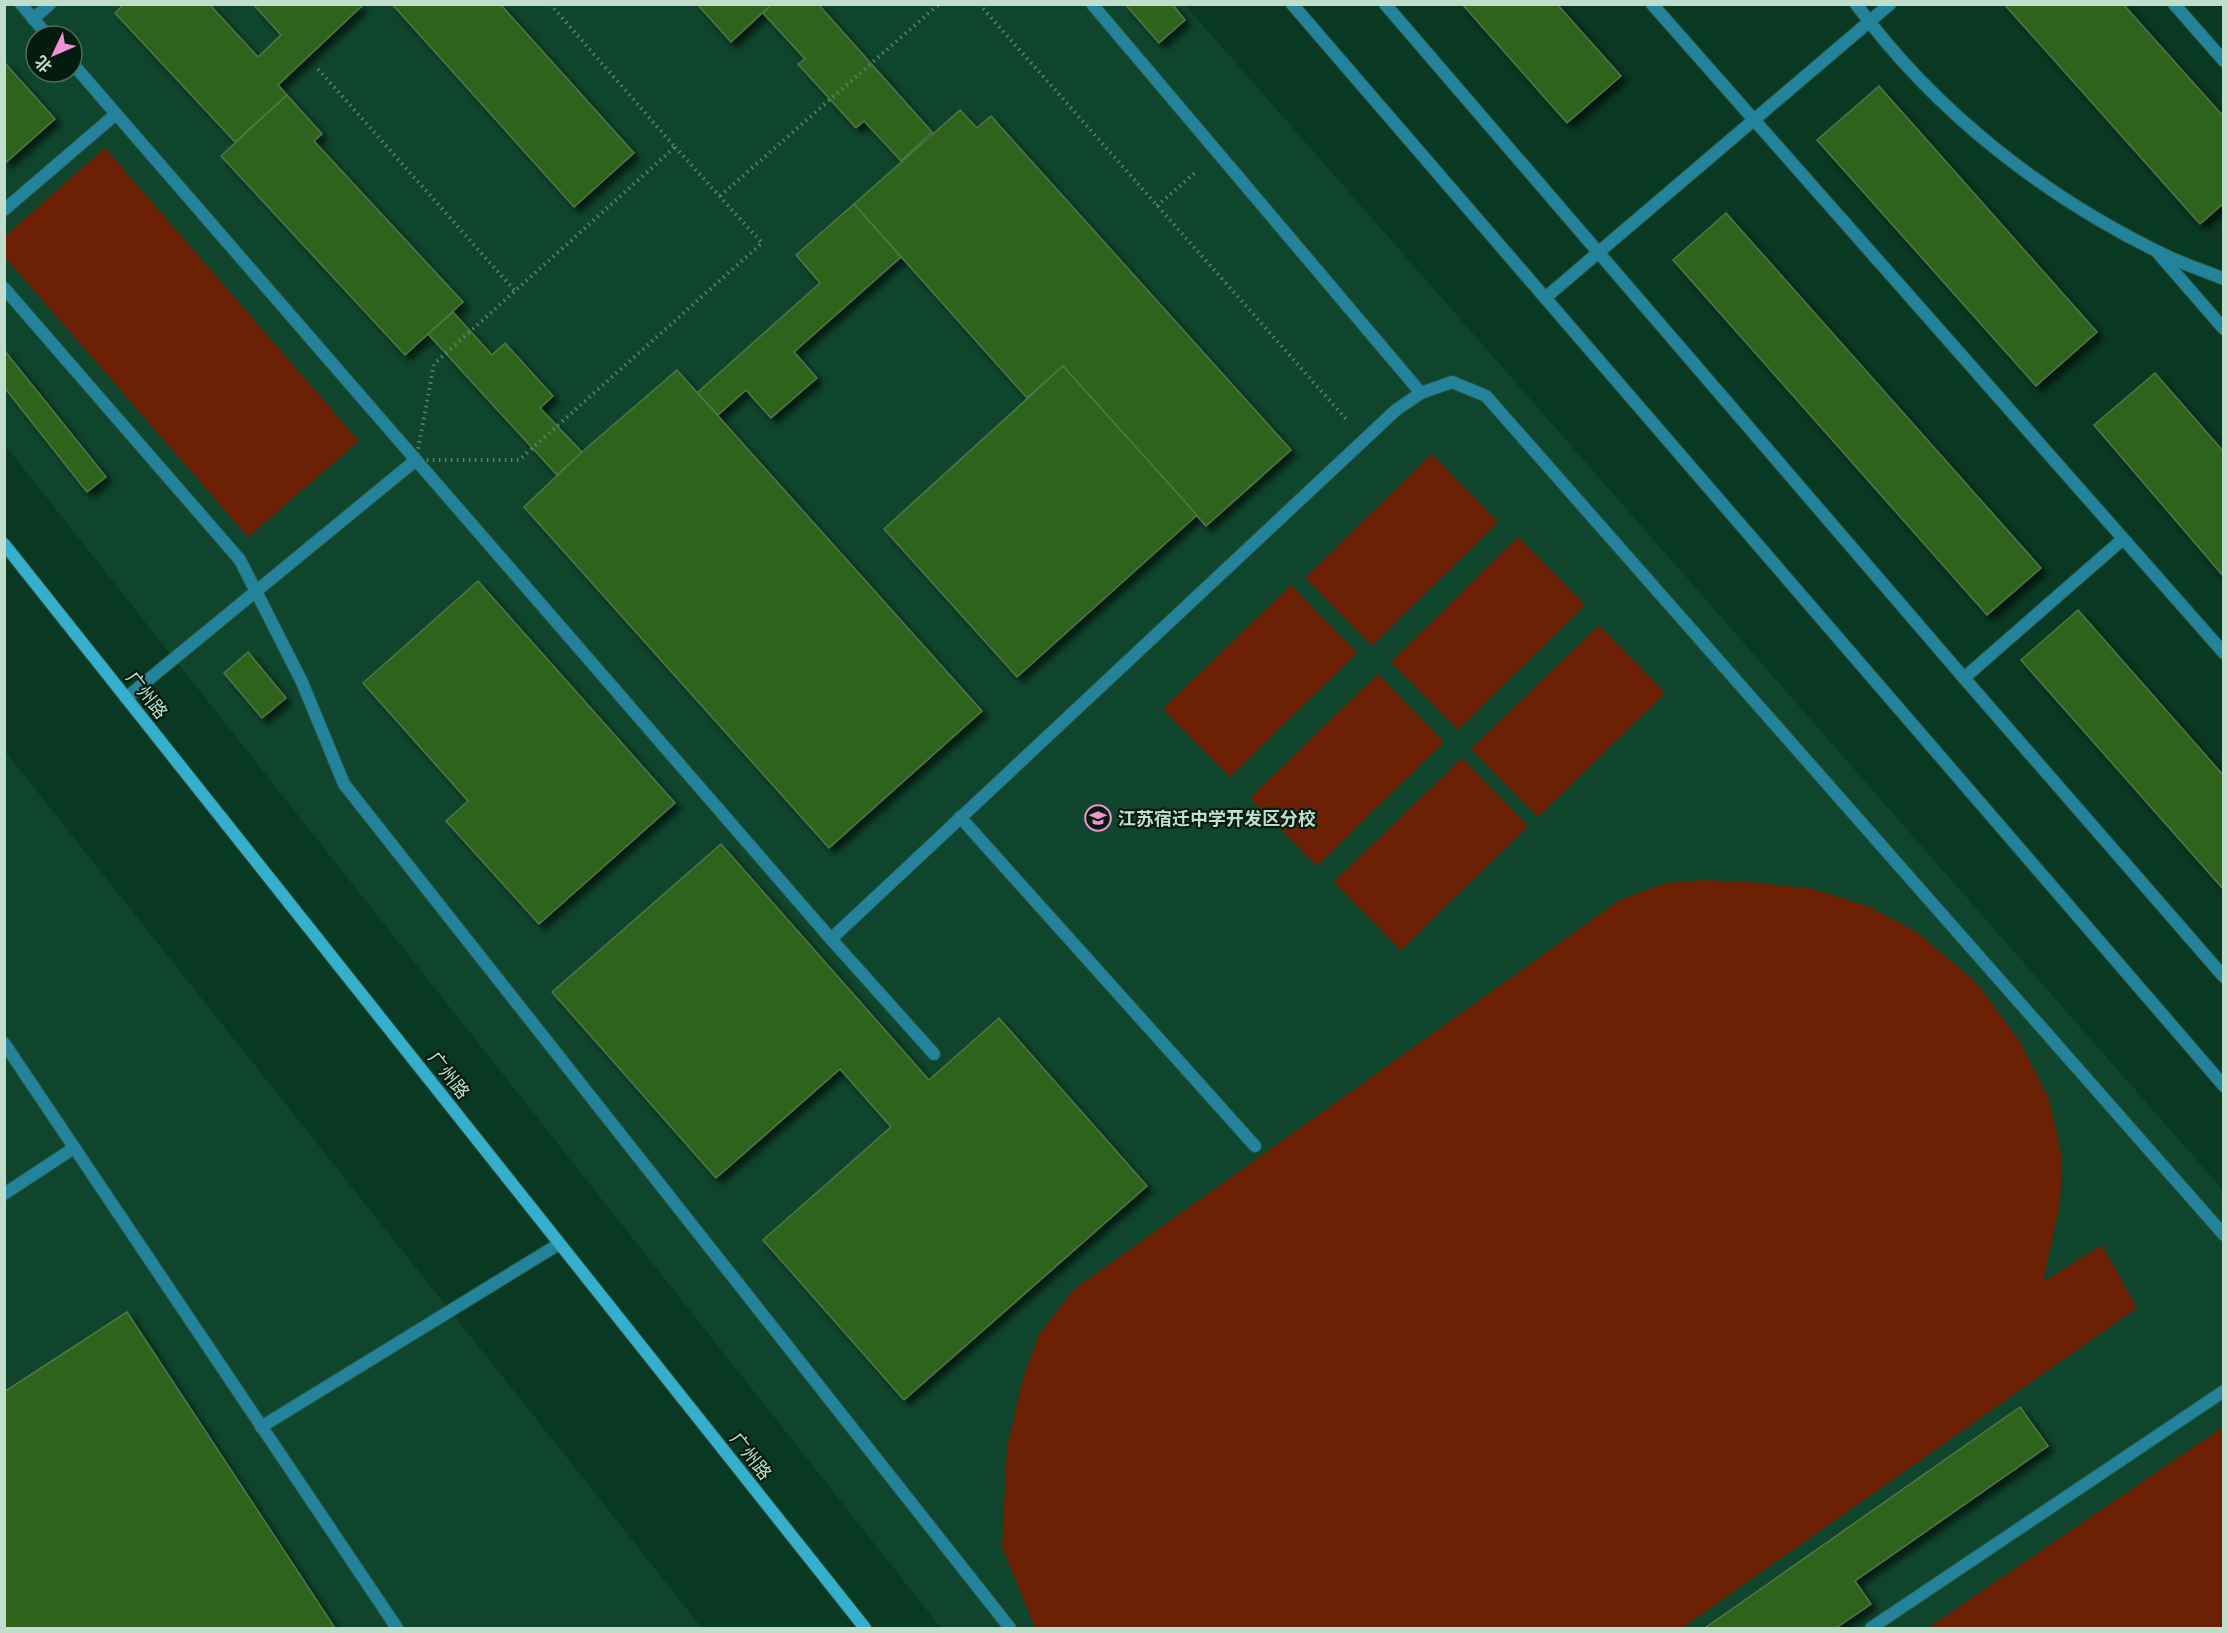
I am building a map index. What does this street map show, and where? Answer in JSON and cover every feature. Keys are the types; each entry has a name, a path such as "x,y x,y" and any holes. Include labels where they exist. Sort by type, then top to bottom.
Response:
{"main road":[{"name":"广州路","path":"4,544 865,1629"}],"street":[{"path":"21,4 37,24"},
{"path":"33,19 50,4"},
{"path":"1092,4 1421,393"},
{"path":"1292,4 2223,1086"},
{"path":"1385,4 1964,678 2222,973"},
{"path":"1652,4 2223,653"},
{"path":"1856,4 1920,79 1993,146 2036,180 2101,221 2223,279"},
{"path":"1545,298 1890,4"},
{"path":"2174,4 2223,61"},
{"path":"84,77 831,939 934,1054"},
{"path":"4,210 116,114"},
{"path":"2154,248 2223,329"},
{"path":"4,288 240,560 302,682 344,784 1010,1629"},
{"path":"831,939 1396,410 1421,393 1452,382 1486,396 2223,1235"},
{"path":"126,698 416,460"},
{"path":"1964,678 2123,539"},
{"path":"960,817 1255,1146"},
{"path":"4,1043 397,1629"},
{"path":"4,1194 74,1148"},
{"path":"261,1427 559,1244"},
{"path":"1872,1629 2223,1391"}],"path":[{"path":"550,4 762,243 519,460 416,460 434,363 675,147"},
{"path":"720,196 939,4"},
{"path":"979,4 1365,440"},
{"path":"318,69 515,291"},
{"path":"1157,206 1218,153"}],"shaded area":[{"name":"江苏宿迁中学开发区分校","path":"5,5 1185,5 2223,1190 2223,1427 1928,1628 941,1628 5,445"},
{"path":"105,148 359,441 248,537 5,257 5,236"},
{"path":"1432,454 1498,522 1372,646 1305,578"},
{"path":"1518,537 1585,605 1458,730 1391,662"},
{"path":"1291,585 1357,653 1230,777 1163,709"},
{"path":"1599,625 1665,693 1538,817 1471,749"},
{"path":"1378,674 1444,742 1317,866 1250,798"},
{"path":"4,750 537,1420 702,1628 5,1628"},
{"path":"1462,758 1528,826 1401,950 1334,882"},
{"path":"1704,880 1813,889 1870,907 1918,933 1977,983 2020,1042 2049,1099 2062,1157 2060,1202 2043,1282 2102,1245 2137,1308 1682,1628 1035,1628 1002,1546 1007,1448 1023,1379 1039,1335 1073,1290 1620,900 1666,883"},
{"path":"2223,1427 2223,1628 1928,1628"}],"building":[{"path":"124,4 209,4 258,57 281,35 253,4 364,4 278,85 287,95 235,142 115,13"},
{"path":"392,4 500,4 634,153 574,207"},
{"path":"697,4 772,4 731,42"},
{"path":"772,4 818,4 932,132 901,161 864,121 856,128 798,64 805,59 763,13"},
{"path":"1125,4 1172,4 1185,20 1159,43"},
{"path":"1462,4 1557,4 1621,76 1567,123"},
{"path":"2004,4 2123,4 2224,117 2224,203 2200,224"},
{"path":"4,62 55,119 4,164"},
{"path":"1879,86 2097,332 2036,386 1817,140"},
{"path":"287,95 322,134 314,141 463,302 405,355 221,156"},
{"path":"960,110 977,128 991,116 1291,450 1206,526 1063,366 1027,398 854,204"},
{"path":"854,204 901,257 794,352 817,378 771,418 746,390 718,415 697,393 820,283 796,255"},
{"path":"1726,213 2041,568 1987,615 1673,260"},
{"path":"453,312 492,355 505,343 553,396 540,408 582,452 557,475 428,334"},
{"path":"4,350 106,477 87,492 4,387"},
{"path":"1063,366 1197,515 1017,677 884,529"},
{"path":"677,370 982,711 829,848 524,507 582,452"},
{"path":"2155,373 2224,452 2224,577 2094,425"},
{"path":"478,581 675,803 539,924 446,821 468,801 363,683"},
{"path":"2078,610 2224,776 2224,890 2021,660"},
{"path":"248,652 286,698 262,718 224,673"},
{"path":"721,844 929,1080 999,1018 1147,1186 904,1400 763,1240 891,1127 840,1069 716,1178 552,992"},
{"path":"127,1312 335,1628 4,1628 4,1392"},
{"path":"2020,1407 2048,1446 1855,1581 1871,1604 1836,1628 1705,1628"}],"place":[{"name":"江苏宿迁中学开发区分校","path":"1098,818"}]}
